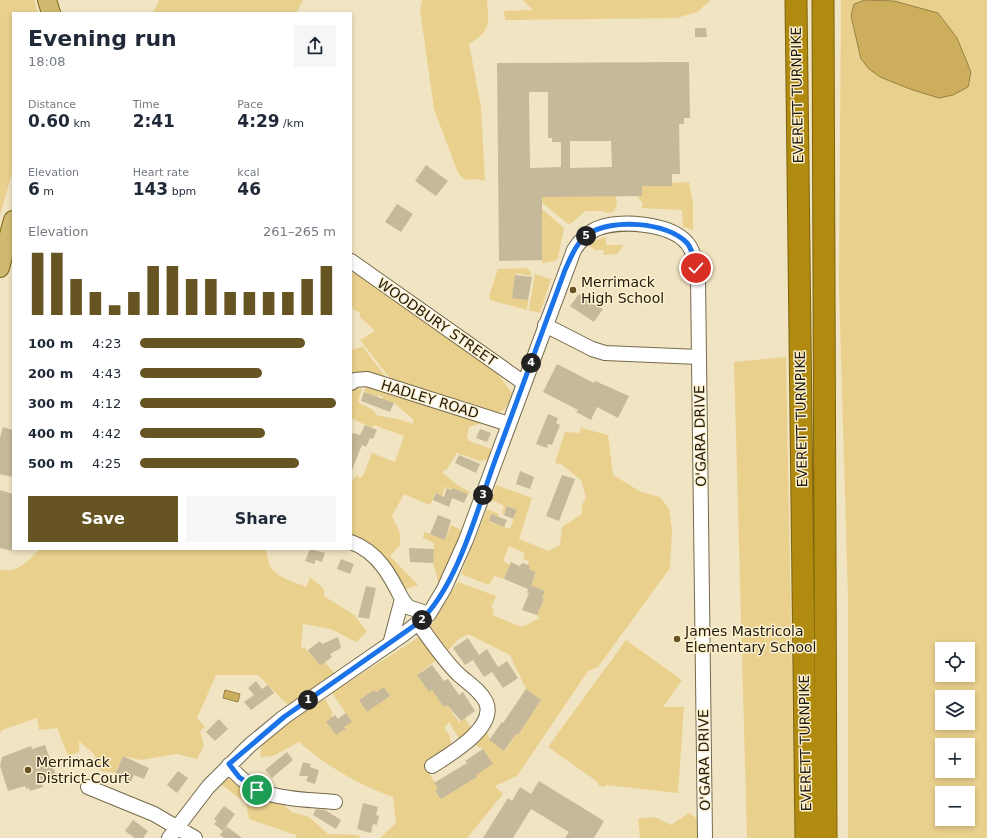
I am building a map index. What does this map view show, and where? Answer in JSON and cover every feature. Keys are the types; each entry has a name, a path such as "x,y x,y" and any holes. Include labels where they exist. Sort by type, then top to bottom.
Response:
{"highway":[{"name":"EVERETT TURNPIKE","path":"796,0 806,838"},
{"name":"EVERETT TURNPIKE","path":"823,0 826,838"}],"main road":[{"path":"47,0 51,12"},
{"path":"0,268 12,224"}],"street":[{"name":"O'GARA DRIVE","path":"173,832 208,787 229,764 284,717 390,644 429,614 454,569 570,258 578,245 588,234 596,230 614,225 641,225 663,228 681,237 692,252 698,278 705,838"},
{"name":"WOODBURY STREET","path":"352,262 524,383"},
{"path":"545,325 592,349 605,353 699,357"},
{"name":"HADLEY ROAD","path":"352,382 355,380 367,379 509,424"},
{"path":"352,542 362,546 379,560 402,599 408,606 429,614"},
{"path":"390,644 402,599"},
{"path":"418,623 449,664 474,686 486,704 487,714 477,733 461,748 432,766"},
{"path":"229,764 248,784 266,793 284,797 335,802"},
{"path":"88,787 147,811 173,832 195,838"}],"shaded area":[{"path":"0,0 34,0 38,12 12,12 12,173 0,215"},
{"path":"159,0 303,0 297,12 153,12"},
{"path":"422,0 487,0 488,21 485,31 469,44 481,107 485,181 475,179 465,180 458,173 434,109 420,10"},
{"path":"523,0 711,0 697,12 677,18 505,20 504,11 533,10"},
{"path":"841,0 987,0 987,838 848,838 848,598 839,287"},
{"path":"865,0 894,1 938,13 957,38 971,72 968,87 953,95 939,98 910,89 880,77 869,69 861,59 851,16 854,4"},
{"path":"689,182 693,203 693,230 683,227 682,210 641,208 643,204 638,196 642,186 672,186 672,183"},
{"path":"616,196 617,204 614,211 608,213 602,211 585,211 572,223 568,224 539,200 531,197"},
{"path":"543,210 564,228 558,258 555,261 542,263 542,211"},
{"path":"606,237 606,245 624,245 617,254 603,255 604,250 595,250 589,246 593,241"},
{"path":"352,266 497,373 513,394 505,409 490,417 388,386 389,377 360,340 375,331 360,317 360,313 353,309"},
{"path":"526,268 531,272 530,276 516,273 512,297 528,300 527,310 490,300 489,296 498,269"},
{"path":"535,274 551,279 540,313 529,310"},
{"path":"363,347 385,376 385,381 352,377 352,350"},
{"path":"786,357 795,838 747,838 734,362"},
{"path":"367,383 484,422 469,427 467,436 469,441 492,449 490,459 480,461 457,453 447,469 442,472 457,485 470,492 470,494 445,487 442,496 436,493 430,505 404,494 392,516 400,533 400,545 390,556 418,585 406,589 407,594 352,540 352,481 357,475 360,478 363,476 372,453 395,462 404,436 374,425 372,428 352,418 352,388 362,389 358,402 373,410 376,415 413,424 413,419 394,403 382,399 383,397 378,395 377,397 364,392"},
{"path":"581,428 608,435 613,475 641,492 660,497 669,509 672,529 670,568 598,667 588,671 517,776 495,786 503,794 467,838 380,838 396,823 393,797 343,774 299,742 273,756 260,757 262,745 284,717 303,703 309,709 325,699 333,713 331,715 333,717 326,722 336,735 346,729 344,727 352,722 332,693 419,637 436,660 417,675 429,692 432,690 447,705 459,722 465,718 472,729 460,740 449,722 444,728 450,736 451,746 432,766 430,775 438,788 435,791 441,799 477,777 476,775 493,764 483,749 475,745 487,732 490,740 505,751 516,734 518,735 541,700 526,689 510,655 468,634 459,639 446,652 430,627 458,582 496,596 491,608 494,609 492,615 522,627 540,618 537,615 544,599 542,598 545,591 531,585 536,573 529,569 527,565 529,561 523,559 525,553 509,546 503,561 510,565 504,579 494,576 489,585 461,574 487,509 499,514 498,517 491,514 489,522 510,529 517,510 507,506 504,514 502,513 504,506 494,501 490,502 496,485 532,498 519,539 549,551 560,545 562,527 582,514 582,505 586,497 581,480 561,464 555,463 565,432 580,433","holes":["384,687 390,696 367,712 359,700 374,690 376,692"]},
{"path":"451,525 463,531 439,583 433,563 434,543 423,538 424,532 445,539"},
{"path":"38,550 266,550 270,566 278,575 306,587 310,577 324,589 324,596 354,615 367,632 356,642 331,629 303,624 302,649 304,647 307,651 308,650 320,666 325,662 335,674 293,705 286,703 258,675 216,675 197,718 205,727 200,731 204,746 197,759 177,754 141,760 123,756 116,773 101,771 93,753 79,741 79,752 68,756 57,728 39,730 37,718 2,730 0,734 0,570 12,570 22,566"},
{"path":"626,640 682,680 663,707 684,707 678,793 606,785 604,787 598,785 598,782 548,747"},
{"path":"225,690 240,694 238,702 223,698"},
{"path":"239,777 272,795 292,812 309,817 328,834 359,835 360,838 297,838 296,835 249,819 246,803 222,785 224,779"},
{"path":"689,813 699,820 700,838 640,838 638,819 655,817 671,825"}],"building":[{"path":"695,28 706,28 707,37 695,37"},
{"path":"689,62 690,118 684,118 684,124 679,124 680,174 672,174 672,186 642,186 642,196 542,197 542,260 499,261 497,63","holes":["529,92 548,92 548,138 552,138 552,142 561,142 561,167 530,168","570,141 611,141 612,167 570,168"]},
{"path":"426,165 448,181 436,196 415,181"},
{"path":"397,204 413,214 401,232 385,222"},
{"path":"515,275 532,277 528,300 512,298"},
{"path":"579,294 603,309 594,322 570,306"},
{"path":"557,364 594,383 595,381 629,396 618,418 597,407 591,420 576,412 578,410 543,392"},
{"path":"364,392 394,403 390,412 361,401"},
{"path":"548,414 558,418 556,423 560,425 552,445 548,444 547,448 536,444"},
{"path":"365,425 377,430 373,439 370,438 366,447 362,445 352,470 352,436 353,433 360,435"},
{"path":"3,427 12,430 12,477 0,474 0,438"},
{"path":"480,429 491,433 487,442 476,438"},
{"path":"459,455 480,464 476,473 455,463"},
{"path":"520,471 534,477 530,489 516,484"},
{"path":"562,475 575,479 559,521 546,516"},
{"path":"447,488 451,490 452,488 468,494 464,503 452,498 449,507 433,500 436,493 444,497"},
{"path":"0,490 12,494 13,551 0,548"},
{"path":"507,506 517,510 513,519 504,515"},
{"path":"491,514 507,520 504,527 489,521"},
{"path":"438,515 451,520 445,540 430,534"},
{"path":"409,548 434,549 433,563 410,562"},
{"path":"310,550 325,553 322,562 316,560 314,564 305,561"},
{"path":"341,559 354,564 350,574 337,569"},
{"path":"511,562 519,566 523,563 530,566 529,569 536,572 531,585 545,591 542,598 544,599 537,615 522,610 529,593 527,593 528,589 504,579"},
{"path":"366,586 376,588 369,619 358,617"},
{"path":"338,637 341,648 330,654 332,657 320,666 308,650 320,641 322,644"},
{"path":"468,638 479,655 487,649 498,667 507,661 518,678 503,688 492,672 484,677 473,660 465,665 453,648"},
{"path":"432,665 444,681 448,679 459,695 463,692 475,711 461,721 447,705 444,707 432,690 429,692 417,675"},
{"path":"256,681 262,689 268,685 274,693 251,710 244,702 254,695 248,688"},
{"path":"384,687 390,696 367,712 359,700 374,690 376,692"},
{"path":"526,689 541,700 518,735 516,734 504,751 489,740 502,722 503,723"},
{"path":"346,713 352,722 344,727 346,729 336,735 326,722 335,715 338,719"},
{"path":"219,719 228,729 215,741 206,732"},
{"name":"Merrimack District Court","path":"45,745 56,775 44,780 45,783 42,784 43,787 30,791 29,788 26,789 25,786 8,791 0,766 2,757 31,746 32,749"},
{"path":"483,749 493,764 476,775 477,777 441,799 435,791 438,788 434,783 467,763 465,761"},
{"path":"287,752 293,760 272,778 265,770"},
{"path":"123,756 149,768 144,779 134,775 131,782 115,775"},
{"path":"303,762 311,764 310,767 319,770 315,784 306,781 308,776 299,776"},
{"path":"178,771 188,778 177,793 167,785"},
{"path":"539,781 604,821 594,838 565,838 569,832 531,809 513,838 483,838 508,798 512,801 520,787 531,794"},
{"path":"363,803 378,807 376,815 379,816 377,825 373,824 371,833 357,829"},
{"path":"224,806 235,814 223,831 214,824 217,821 214,819"},
{"path":"316,809 325,810 341,820 336,829 313,815"},
{"path":"133,820 148,831 143,838 135,838 125,831"},
{"path":"226,826 242,838 224,838 220,835"}],"place":[{"name":"Merrimack High School","path":"573,290"},
{"name":"James Mastricola Elementary School","path":"677,639"},
{"name":"Merrimack District Court","path":"28,770"}],"route":[{"path":"257,790 239,777 229,764 284,717 404,634 429,614 436,603 452,575 466,540 565,270 574,250 582,240 588,234 596,230 614,225 651,226 663,228 681,237 688,244 692,252 696,268"}]}
